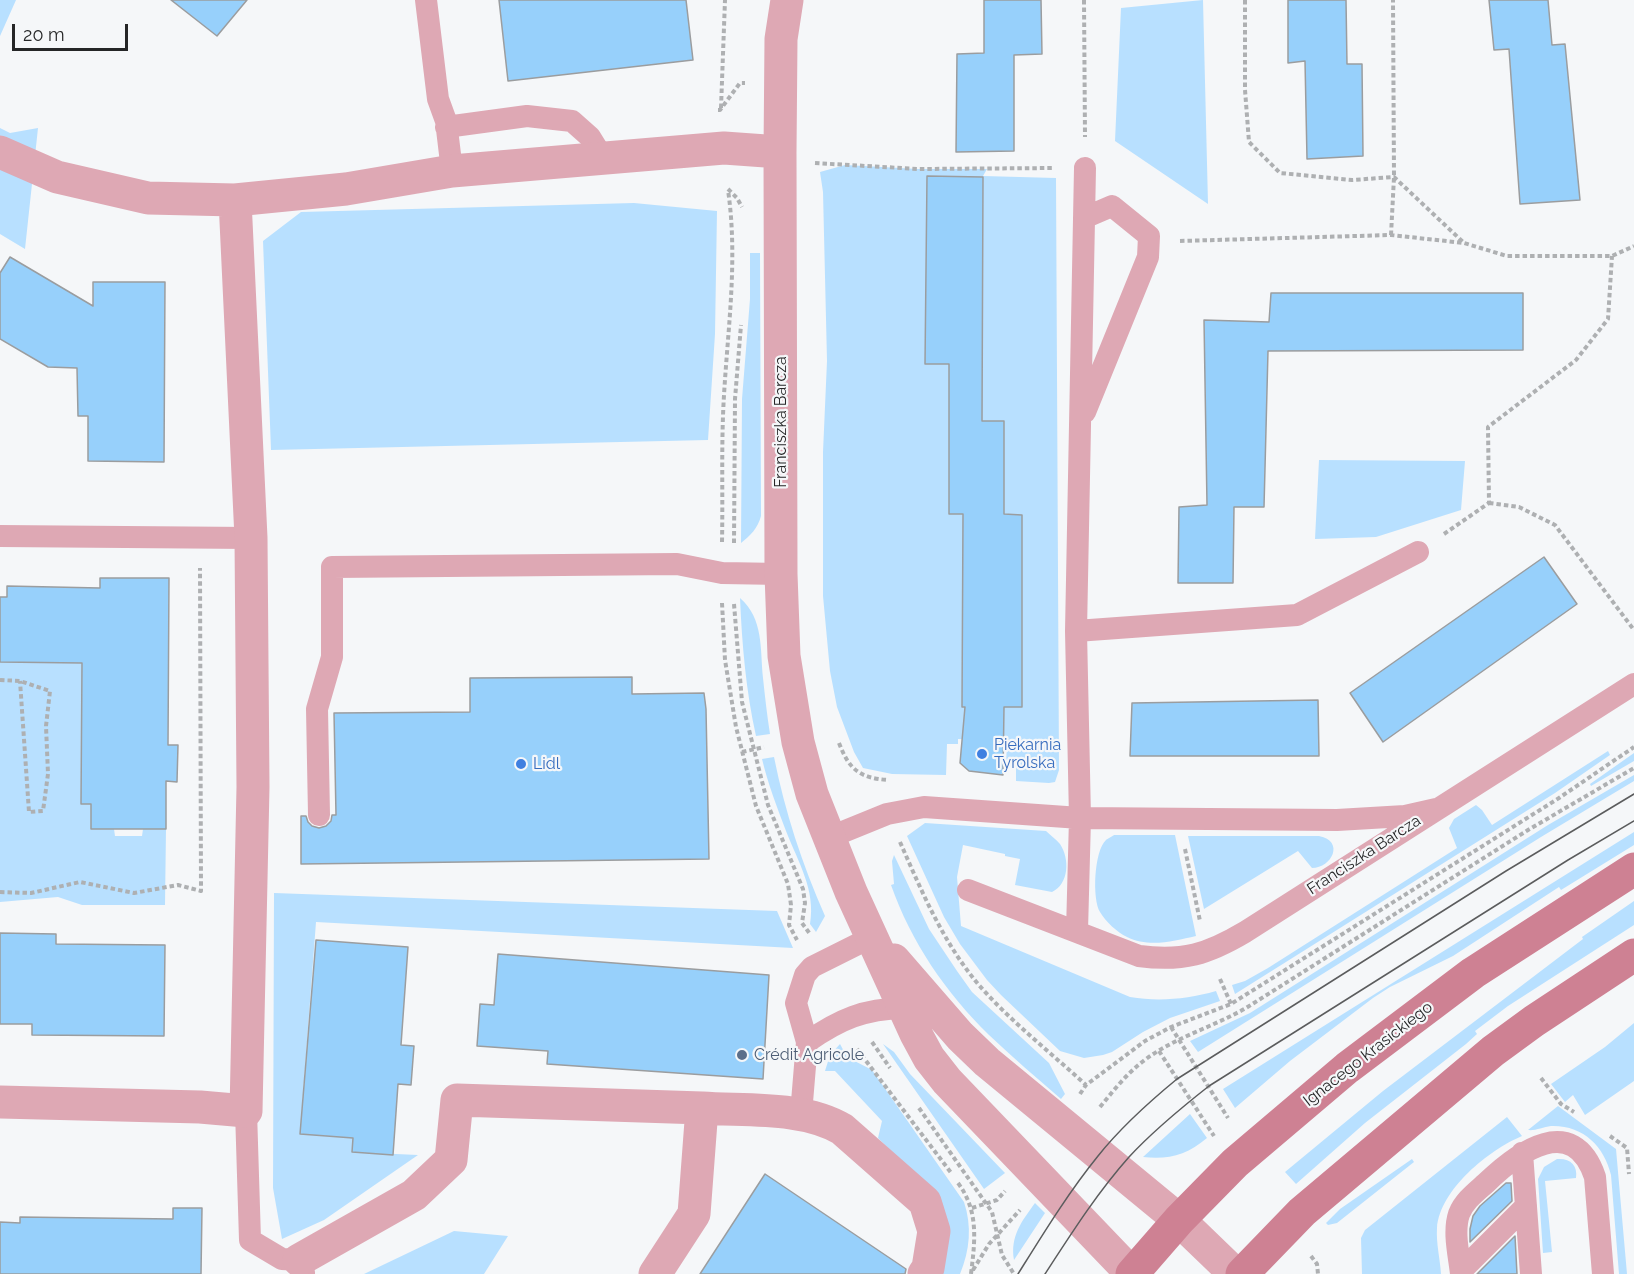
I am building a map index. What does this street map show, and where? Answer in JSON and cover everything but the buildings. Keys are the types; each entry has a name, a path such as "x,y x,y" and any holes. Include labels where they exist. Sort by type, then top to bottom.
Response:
{"main road":[{"name":"Ignacego Krasickiego","path":"1132,1274 1179,1220 1251,1148 1347,1068 1473,973 1634,869"},
{"path":"1242,1274 1302,1212 1493,1051 1634,955"}],"street":[{"name":"Franciszka Barcza","path":"787,0 781,39 781,574 784,656 790,704 812,795 828,838 872,937 929,1058 946,1081 1132,1274"},
{"path":"0,152 57,177 148,198 235,200 346,189 452,171 724,148 780,152"},
{"path":"0,1102 200,1107 246,1111 253,787 251,537 235,200"},
{"name":"Franciszka Barcza","path":"872,937 960,1036 987,1062 1179,1220 1235,1274"},
{"path":"302,1267 414,1195 451,1160 457,1100 702,1108 801,1114 829,1121 842,1129 925,1202 934,1231 928,1268 924,1274"},
{"path":"655,1274 694,1214 702,1108"}],"lane":[{"path":"426,0 438,99 446,127 452,171"},
{"path":"446,127 527,116 572,121 590,137 603,158"},
{"path":"1077,931 1080,818 1076,631 1085,168"},
{"path":"1080,425 1148,257 1149,236 1112,206 1084,218"},
{"path":"0,536 251,537"},
{"path":"1076,631 1297,615 1418,552"},
{"path":"319,815 317,709 332,657 332,567 677,564 722,573 781,574"},
{"name":"Franciszka Barcza","path":"968,890 1139,956 1163,959 1184,958 1208,951 1226,944 1634,684"},
{"path":"828,838 887,814 924,807 1080,818 1359,820 1405,816 1436,809"},
{"path":"801,1114 807,1042 796,1004 805,975 812,967 872,937"},
{"path":"807,1042 829,1027 852,1016 885,1009 904,1008"},
{"path":"246,1111 250,1240 282,1259 302,1267"},
{"path":"1461,1272 1456,1227 1467,1201 1505,1164 1522,1153 1544,1144 1557,1143 1570,1144 1582,1152 1595,1177 1603,1274"},
{"path":"1514,1274 1530,1264 1522,1153"},
{"path":"1461,1272 1526,1206"}],"path":[{"path":"812,163 918,169 1085,168 1084,0"},
{"path":"1245,0 1245,90 1250,142 1280,173 1352,180 1394,177 1464,243"},
{"path":"1390,235 1394,177 1393,0"},
{"path":"1179,241 1390,235 1464,243 1507,256 1612,256 1634,246"},
{"path":"1489,503 1488,427 1576,360 1608,319 1612,256"},
{"path":"1418,552 1489,503 1519,507 1555,525 1634,630"},
{"path":"0,891 31,893 80,882 134,893 178,885 201,891 200,537"},
{"path":"0,680 20,681 50,691 46,726 48,774 43,811 29,812 20,681"},
{"path":"836,735 849,764 864,777 892,781"},
{"path":"1076,1100 1086,1085 1133,1049 1171,1028 1231,1004 1559,798 1634,747"},
{"path":"1095,1114 1124,1077 1159,1051 1246,1008 1528,830 1634,768"},
{"path":"872,778 935,920 971,974 994,1001 1086,1085"},
{"path":"1182,819 1182,835 1208,951 1231,1004"},
{"path":"1171,1028 1228,1118"},
{"path":"854,1046 957,1181 972,1208 975,1236 971,1273"},
{"path":"1159,1051 1211,1133"},
{"path":"972,1208 997,1200 1007,1187"},
{"path":"971,1273 989,1244 1022,1207"},
{"path":"1308,1253 1317,1264 1318,1274"}],"shaded area":[{"path":"0,0 16,0 0,36"},
{"path":"1203,0 1208,204 1115,141 1121,8"},
{"path":"0,128 10,133 38,128 25,249 0,234"},
{"path":"845,165 918,169 987,169 983,176 1056,178 1059,770 1055,782 1016,781 1016,767 1006,766 1007,741 958,739 958,744 947,744 946,775 892,774 863,768 854,752 837,707 830,671 823,596 823,452 827,361 823,192 820,172"},
{"path":"634,203 717,211 715,334 708,440 271,450 263,241 301,212"},
{"path":"750,253 760,253 761,516 748,538 741,543 742,399 750,299"},
{"path":"1319,460 1465,461 1461,510 1376,537 1315,539"},
{"path":"740,598 748,606 757,625 770,734 756,736 745,668"},
{"path":"10,652 33,663 99,663 81,718 81,739 92,739 81,784 81,804 91,804 91,828 114,829 115,836 142,836 143,829 166,829 165,905 82,905 58,897 0,902 0,662 10,662"},
{"path":"1608,751 1610,755 1555,793 1235,994 1232,985 1245,981 1268,968 1457,848 1449,828 1454,819 1476,805 1492,825"},
{"path":"1634,753 1634,761 1591,786 1590,784"},
{"path":"774,757 795,838 825,916 816,932 810,924 810,899 805,876 776,804 762,759"},
{"path":"1634,775 1634,781 1198,1052 1190,1041 1250,1013 1548,825"},
{"path":"925,823 1046,831 1063,850 1066,864 1065,877 1058,888 1052,892 1015,885 1020,859 963,845 957,877 961,926 1130,997 1173,999 1216,991 1220,1001 1170,1018 1103,1055 1084,1058 1060,1051 987,980 960,944 944,917 907,836"},
{"path":"1634,832 1634,845 1561,890 1559,887 1453,956 1390,987 1373,998 1290,1061 1235,1108 1223,1089"},
{"path":"1114,835 1175,835 1196,936 1162,942 1144,942 1123,935 1105,919 1097,906 1095,886 1097,864 1102,846"},
{"path":"1188,836 1319,836 1332,843 1333,854 1325,864 1312,868 1298,851 1204,909"},
{"path":"894,855 929,929 957,971 972,992 1049,1063 1065,1094 1061,1099 973,1019 931,966 909,927 891,885 894,884 892,861"},
{"path":"274,893 777,911 793,948 316,922 300,1134 353,1138 352,1152 418,1155 324,1220 282,1239 273,1188"},
{"path":"1634,901 1634,925 1508,1006 1475,1031 1477,1034 1466,1044 1365,1123 1296,1184 1285,1172 1383,1091 1583,939 1582,937"},
{"path":"1634,1023 1634,1081 1585,1115 1573,1095 1565,1102 1551,1084 1605,1047"},
{"path":"840,1044 847,1057 872,1070 964,1202 969,1238 960,1274 937,1274 931,1192 878,1138 882,1121 835,1071 825,1071 830,1055"},
{"path":"883,1044 894,1052 910,1074 1005,1173 984,1189"},
{"path":"1558,1106 1616,1149 1627,1274 1619,1274 1611,1175 1597,1146 1582,1133 1573,1129 1551,1126 1528,1130"},
{"path":"1190,1114 1207,1138 1192,1149 1177,1155 1161,1158 1143,1157"},
{"path":"1507,1117 1522,1136 1495,1151 1468,1173 1447,1199 1440,1213 1437,1234 1441,1274 1362,1274 1361,1238 1365,1230"},
{"path":"1412,1159 1414,1162 1337,1223 1328,1225 1326,1223 1340,1209"},
{"path":"1557,1159 1572,1163 1576,1169 1576,1178 1545,1181 1552,1252 1543,1253 1538,1179 1544,1167"},
{"path":"1035,1203 1045,1213 1014,1260 1015,1236"},
{"path":"454,1231 508,1236 484,1274 364,1274"}],"tram line":[{"path":"1018,1274 1066,1199 1098,1156 1136,1115 1177,1079 1506,871 1634,794"},
{"path":"1045,1274 1095,1199 1129,1157 1209,1086 1568,860 1634,821"}],"place":[{"name":"Piekarnia Tyrolska","path":"982,754"},
{"name":"Lidl","path":"521,764"},
{"name":"Crédit Agricole","path":"742,1055"}]}
